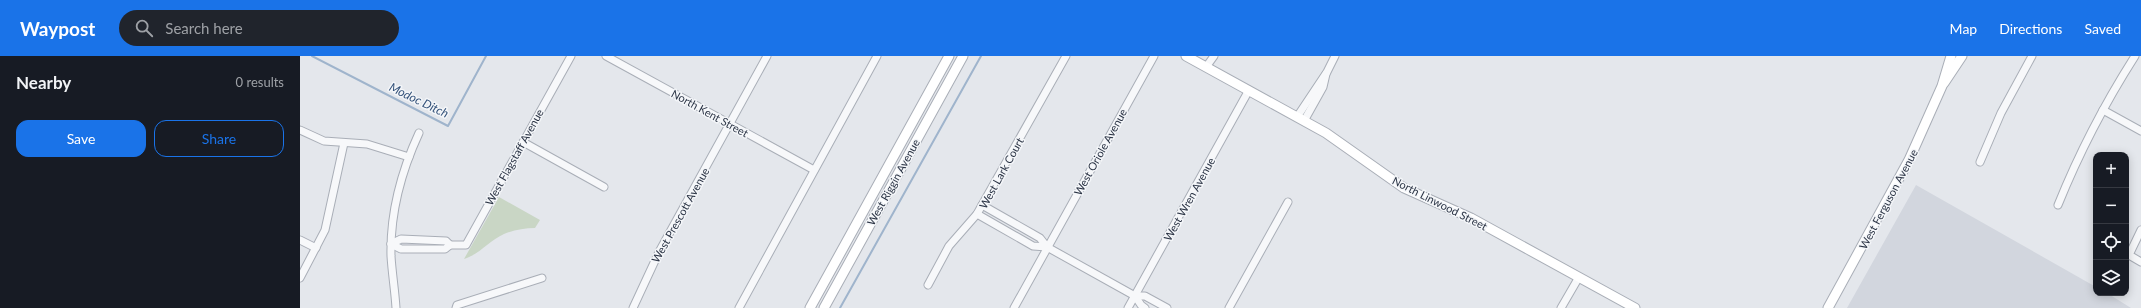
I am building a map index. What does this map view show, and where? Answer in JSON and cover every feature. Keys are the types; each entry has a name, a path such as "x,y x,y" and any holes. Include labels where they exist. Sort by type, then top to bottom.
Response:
{"street":[{"name":"West Flagstaff Avenue","path":"391,244 404,239 446,240 450,245 466,245 571,56"},
{"name":"North Kent Street","path":"606,56 814,170"},
{"name":"West Prescott Avenue","path":"634,308 659,252 767,56"},
{"path":"739,308 877,56"},
{"name":"West Riggin Avenue","path":"810,308 949,56"},
{"name":"West Riggin Avenue","path":"824,308 963,56"},
{"name":"West Lark Court","path":"928,285 949,246 977,214 1066,56"},
{"name":"West Oriole Avenue","path":"1014,308 1154,56"},
{"name":"North Linwood Street","path":"1186,56 1337,140 1404,188 1471,218 1634,308"},
{"path":"1206,67 1214,56"},
{"path":"1300,119 1323,87 1327,72 1335,56"},
{"name":"West Ferguson Avenue","path":"1828,308 1900,179 1942,86 1951,56"},
{"name":"West Ferguson Avenue","path":"1942,86 1962,56"},
{"path":"1980,162 2001,113 2032,56"},
{"path":"2058,205 2074,166 2102,110 2135,56"},
{"name":"West Wren Avenue","path":"1128,308 1249,90"},
{"path":"2102,110 2141,131"},
{"path":"300,130 324,141 367,144 409,158"},
{"path":"396,308 391,244 397,198 409,158 419,133"},
{"path":"523,142 604,187"},
{"path":"300,278 316,248 329,217 344,143"},
{"path":"1229,308 1288,202"},
{"path":"982,205 1040,238 1047,247 1135,296 1145,308"},
{"path":"977,214 1033,246 1047,247"},
{"path":"2141,230 2129,255 2141,262"},
{"path":"300,240 316,248"},
{"path":"1561,308 1579,277"},
{"path":"457,306 542,278"},
{"path":"815,308 822,296 824,283"},
{"path":"1135,296 1145,296 1167,308"}],"shaded area":[{"path":"1916,185 2093,285 2093,296 2112,296 2131,308 1847,308"}],"green space":[{"path":"499,197 540,220 535,228 527,228 504,234 475,254 464,259"}],"waterway":[{"name":"Modoc Ditch","path":"312,56 448,126 486,56"},
{"path":"840,308 981,56"}]}
